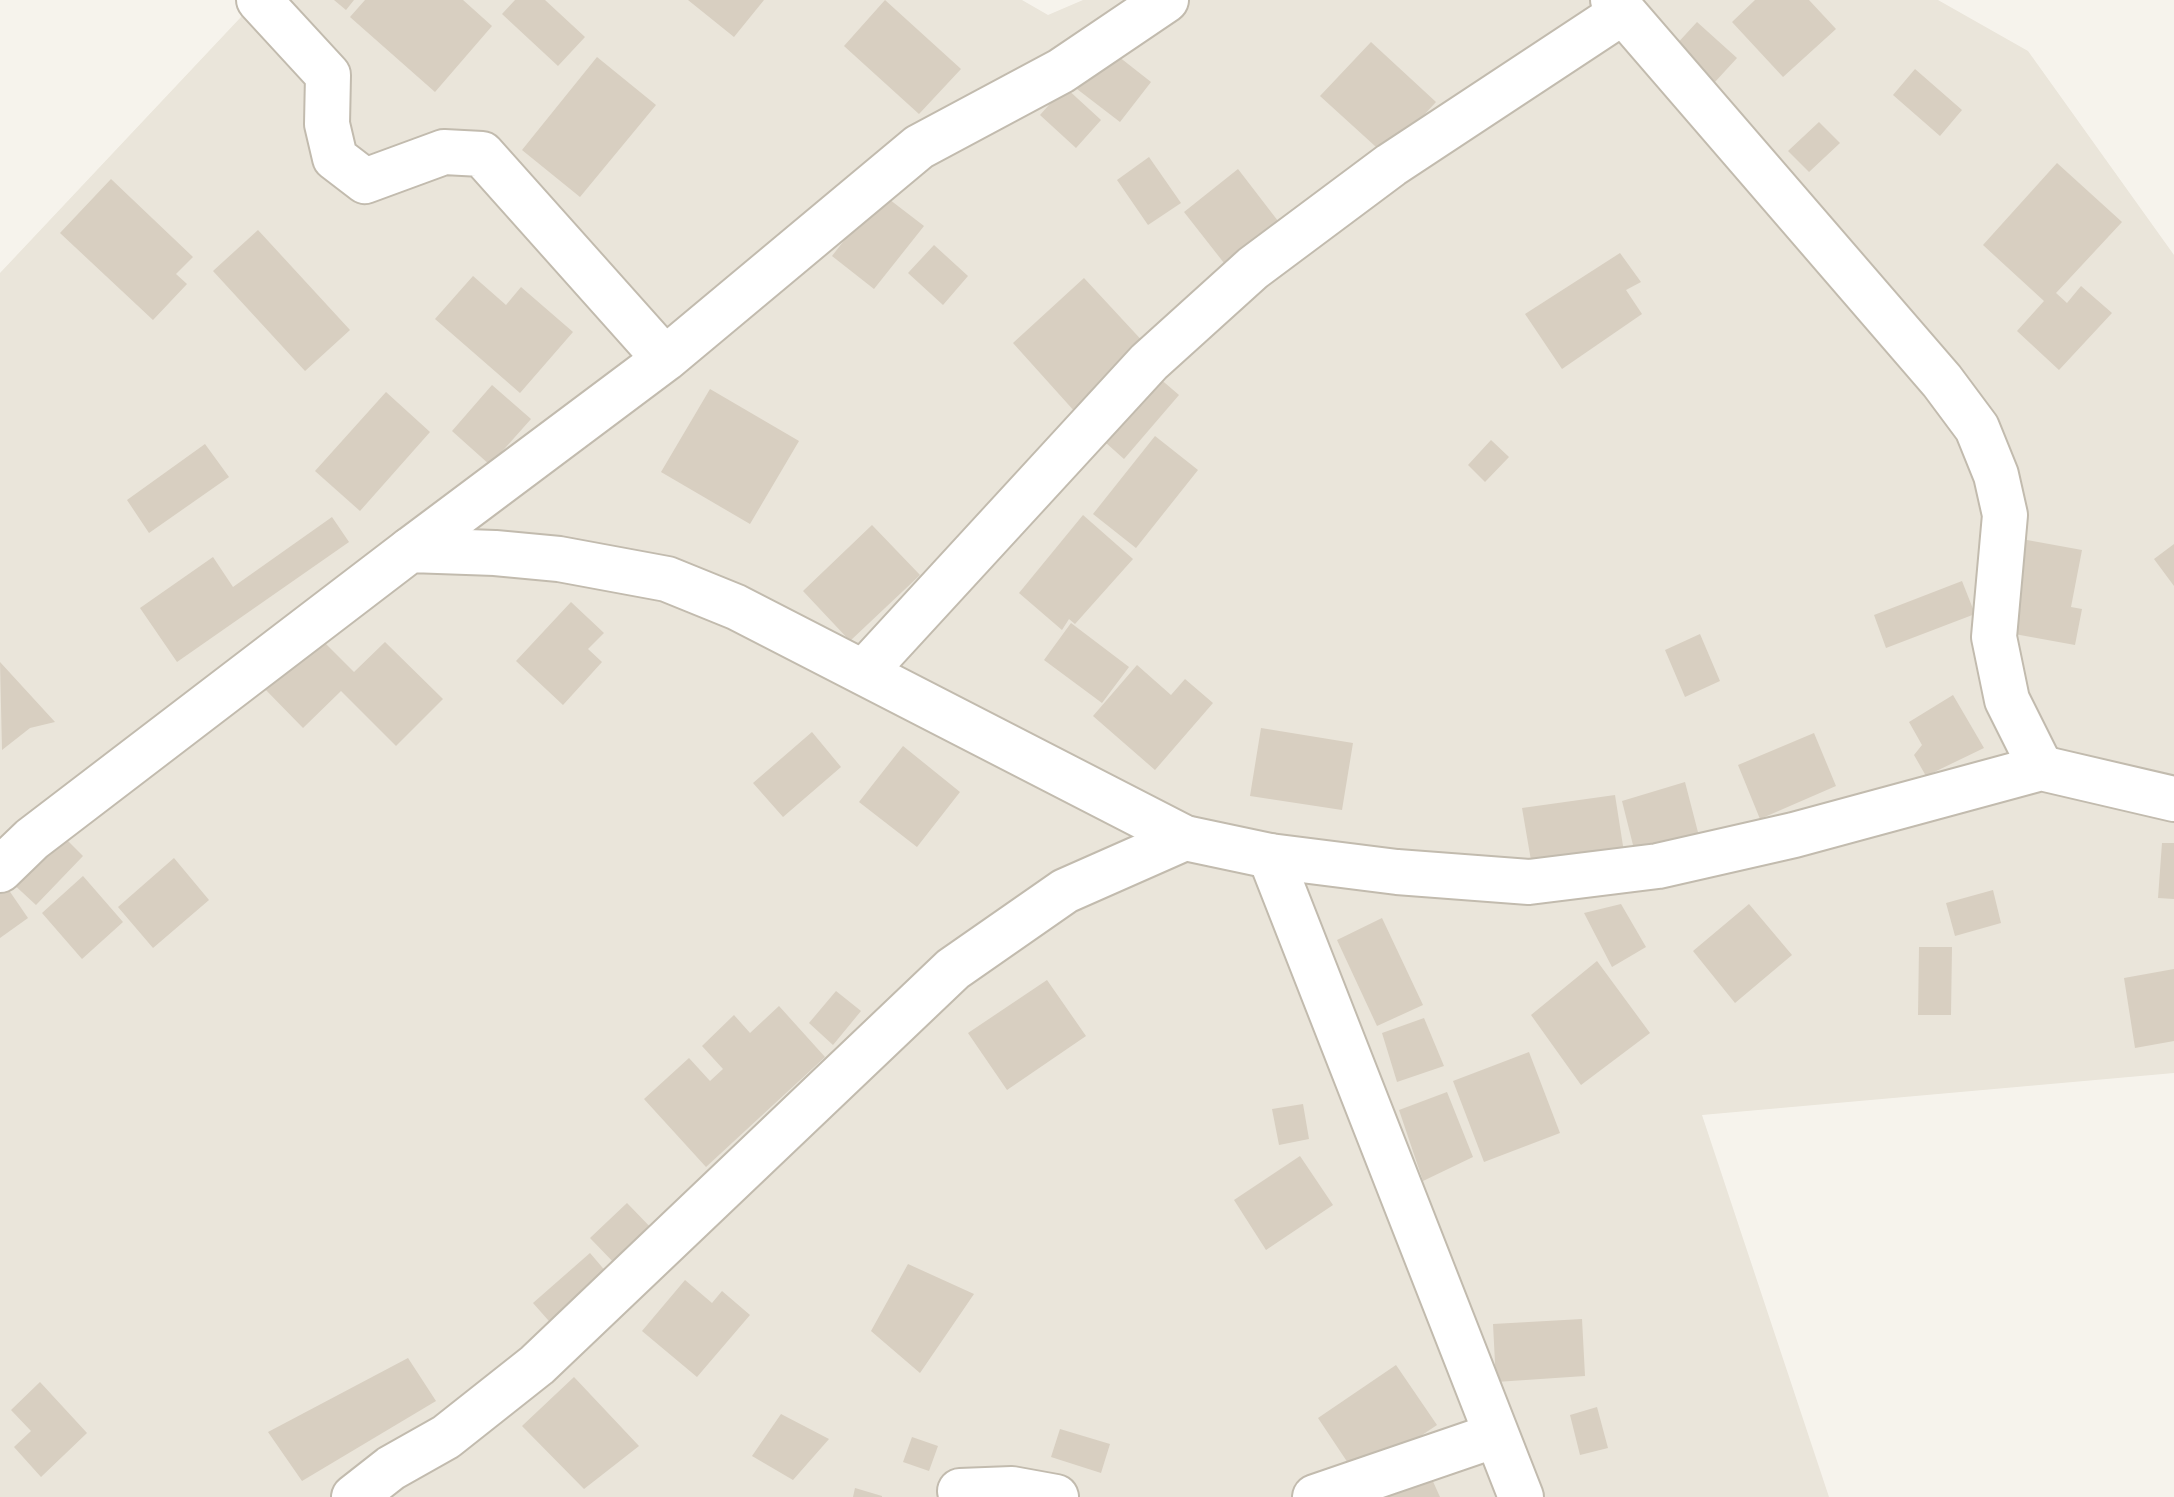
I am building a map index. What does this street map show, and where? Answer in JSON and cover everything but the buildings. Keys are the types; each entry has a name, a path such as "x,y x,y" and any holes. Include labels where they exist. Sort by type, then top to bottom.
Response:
{"street":[{"path":"259,0 328,75 327,124 335,158 365,181 444,152 482,154 665,359"},
{"path":"0,870 32,839 665,359 919,147 1061,71 1166,0"},
{"path":"864,672 1149,362 1253,268 1391,165 1618,6 1932,369 1977,428 1996,475 2005,515 1994,637 2007,700 2041,768"},
{"path":"410,550 559,559 667,579 736,607 1185,838 1270,856 1529,882 1658,866 1794,835 2041,768 2174,799"},
{"path":"354,1497 391,1468 446,1437 537,1365 953,969 1065,891 1185,838"},
{"path":"1270,856 1521,1497"},
{"path":"1315,1497 1496,1435"},
{"path":"960,1491 1012,1489 1056,1497"}],"shaded area":[{"path":"257,0 1022,0 1048,15 1083,0 1938,0 2028,51 2174,255 2174,1073 1702,1115 1829,1497 0,1497 0,273"}]}
